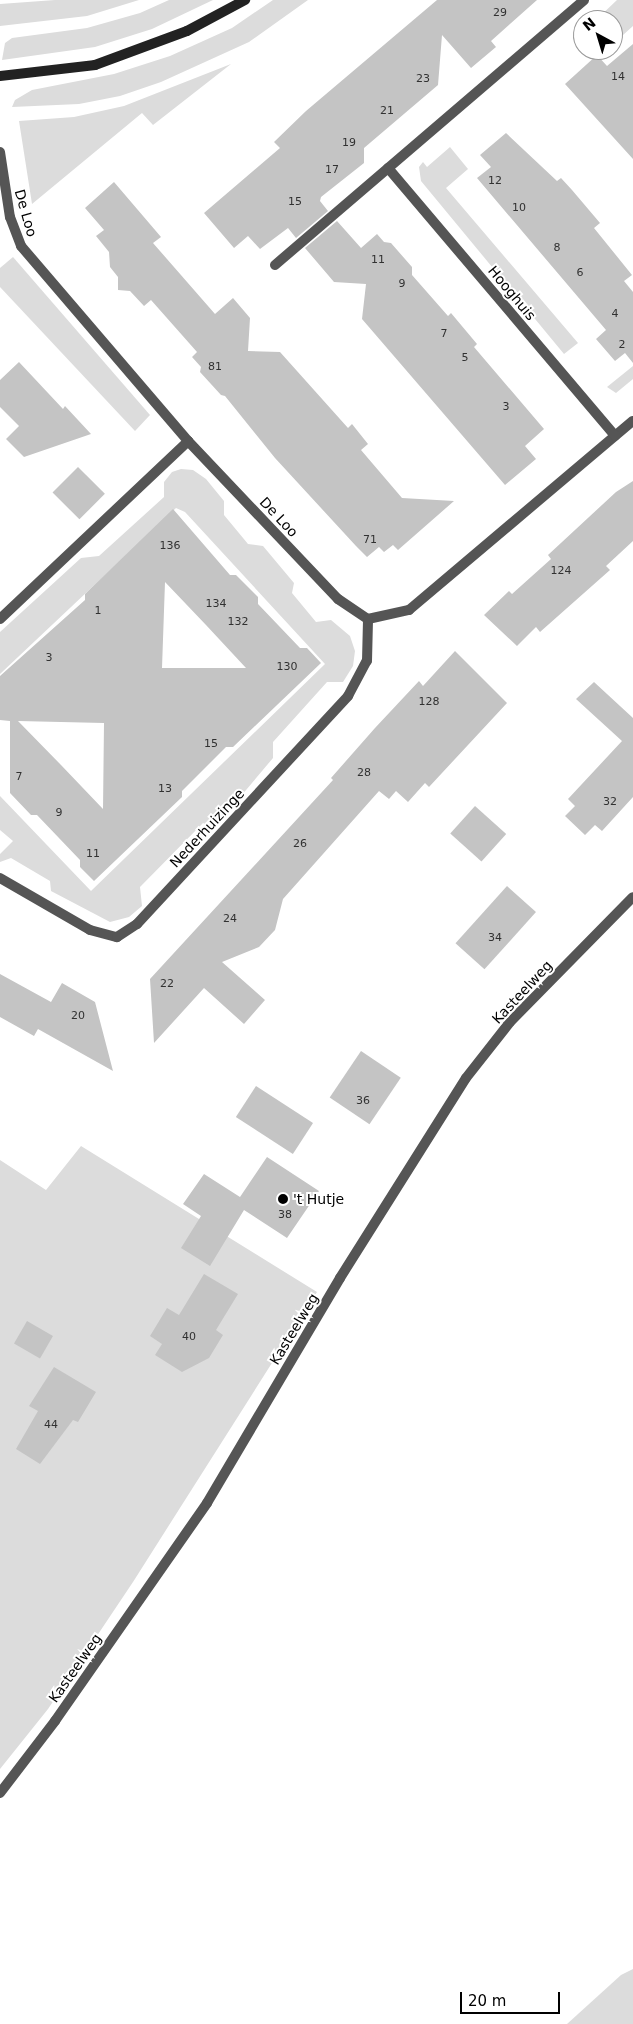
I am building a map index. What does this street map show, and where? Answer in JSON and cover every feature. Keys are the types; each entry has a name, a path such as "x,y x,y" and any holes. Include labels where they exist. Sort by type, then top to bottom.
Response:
{"street":[{"path":"0,76 94,65 187,32 245,0"},
{"path":"275,265 584,0"},
{"name":"De Loo","path":"0,152 1,174 10,217 21,246 188,441 338,599 368,620"},
{"name":"Hooghuis","path":"388,168 615,436"},
{"path":"368,620 409,610 633,421"},
{"path":"0,619 188,441"},
{"name":"Nederhuizinge","path":"0,878 90,930 117,937 137,924 348,696 368,660 368,620"},
{"name":"Kasteelweg","path":"0,1793 55,1721 207,1503 340,1278 466,1078 510,1022 633,897"}],"shaded area":[{"path":"55,0 139,0 87,16 0,26 0,4"},
{"path":"169,0 213,0 152,29 95,47 2,60 5,43 12,38 87,28 140,13"},
{"path":"273,0 308,0 249,42 161,82 120,96 79,104 12,107 15,100 32,90 114,74 170,56 232,28"},
{"path":"617,0 633,0 633,26 623,35 623,10 606,10"},
{"path":"231,64 153,125 142,113 32,204 19,121 74,117 124,106"},
{"path":"450,147 468,169 446,188 578,343 564,354 421,181 419,167 423,162 427,167"},
{"path":"13,257 150,415 135,431 0,287 0,268"},
{"path":"633,366 633,379 616,393 607,387"},
{"path":"181,469 193,470 206,479 224,501 224,515 248,544 263,546 294,583 292,593 316,622 331,620 350,636 355,651 353,666 343,682 327,682 273,742 273,758 214,828 203,823 140,887 142,906 129,917 110,922 51,891 50,881 11,858 0,862 0,854 13,841 0,830 0,796 91,891 325,664 185,512 176,508 0,674 0,632 81,558 99,556 164,497 164,482 172,472"},
{"path":"81,1146 317,1292 133,1582 48,1709 0,1769 0,1160 46,1190"},
{"path":"633,1969 633,2024 567,2024 621,1975"}],"building":[{"path":"437,0 537,0 491,41 496,47 471,68 442,35 438,85 364,148 364,163 321,197 320,201 328,211 296,238 288,228 260,249 248,236 234,248 204,213 280,148 274,142 306,111"},
{"path":"633,44 633,159 565,84 591,60 602,60 607,66 614,60 623,60 623,52"},
{"path":"506,133 557,181 561,178 572,190 600,223 594,228 632,275 624,281 633,292 633,363 625,353 615,361 596,339 606,330 477,178 491,167 480,155"},
{"path":"114,182 161,237 153,243 215,314 233,298 250,318 248,351 280,352 348,428 352,424 368,444 361,450 402,498 454,501 398,550 393,545 384,552 379,547 367,557 275,458 225,396 221,395 200,372 201,367 192,357 197,352 151,300 144,306 130,291 118,290 118,277 110,267 109,252 96,236 104,230 85,208"},
{"path":"337,221 361,248 377,234 384,242 391,243 412,267 412,275 448,316 451,313 477,344 474,347 544,429 525,446 536,459 505,485 362,319 366,284 334,282 305,248"},
{"path":"19,362 63,409 65,406 91,434 24,457 6,439 19,426 0,407 0,380"},
{"path":"78,467 105,494 79,519 53,492"},
{"path":"633,481 633,541 606,566 610,570 540,632 536,627 517,646 484,615 509,591 512,594 551,559 548,555 616,492"},
{"path":"173,509 230,575 236,575 258,597 258,604 300,648 307,648 321,663 233,747 226,747 182,791 182,797 94,881 80,867 80,860 37,815 31,815 10,793 10,721 0,720 0,676 85,600 85,594","holes":["165,582 206,625 246,668 162,668","18,721 104,723 103,809 61,765"]},
{"path":"455,651 507,703 429,787 425,783 408,802 396,791 389,799 379,791 283,899 275,930 259,947 222,962 265,1000 244,1024 204,988 154,1043 150,979 333,780 331,778 375,728 419,681 423,686"},
{"path":"594,682 633,718 633,797 602,831 595,825 585,835 565,816 575,806 568,799 622,741 576,699"},
{"path":"475,806 506,834 481,862 450,833"},
{"path":"507,886 536,912 484,969 455,943"},
{"path":"0,974 51,1002 62,983 95,1002 113,1071 38,1029 34,1036 0,1017"},
{"path":"361,1051 401,1078 369,1124 330,1097"},
{"path":"256,1086 313,1123 293,1154 236,1117"},
{"path":"267,1157 319,1191 287,1238 244,1210 210,1266 181,1248 201,1216 183,1204 204,1174 240,1197"},
{"path":"204,1274 238,1294 216,1330 223,1335 209,1358 182,1372 155,1355 162,1344 150,1336 167,1308 179,1315"},
{"path":"27,1321 53,1336 40,1359 14,1344"},
{"path":"54,1367 96,1392 78,1422 73,1420 40,1464 16,1449 38,1411 29,1406"}],"place":[{"name":"'t Hutje","path":"283,1199"}]}
